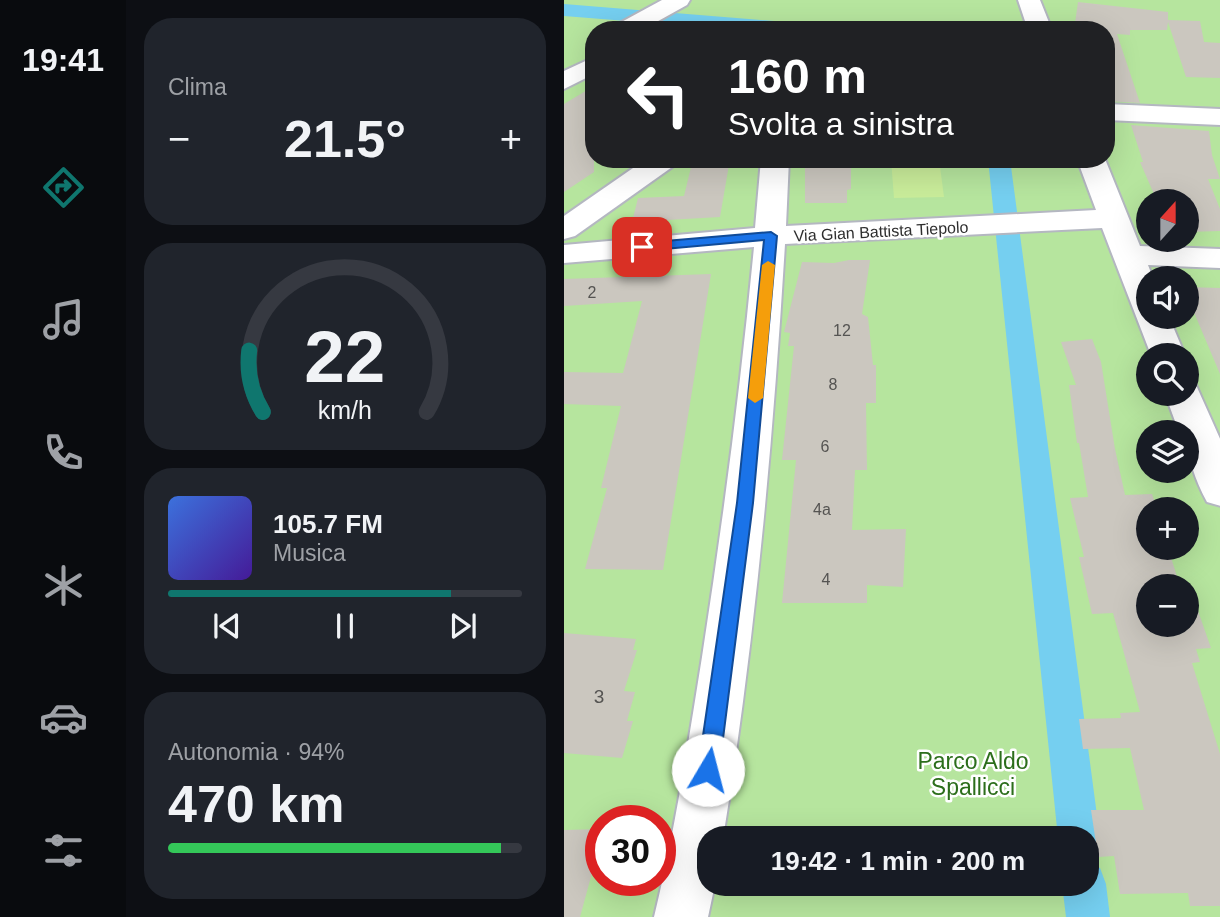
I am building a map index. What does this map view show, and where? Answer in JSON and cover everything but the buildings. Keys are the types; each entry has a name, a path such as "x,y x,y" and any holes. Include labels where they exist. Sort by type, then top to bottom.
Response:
{"street":[{"path":"1029,0 1037,21"},
{"path":"564,63 585,52"},
{"path":"564,81 585,69"},
{"path":"1115,112 1220,117"},
{"path":"564,230 652,168"},
{"path":"681,917 697,850 745,503 771,236 775,168"},
{"path":"1095,168 1136,276"},
{"name":"Via Gian Battista Tiepolo","path":"564,254 771,236 1114,218"},
{"path":"1128,255 1220,259"},
{"path":"1188,406 1220,491"}],"green space":[{"name":"Parco Aldo Spallicci","path":"564,0 1220,0 1220,917 564,917"},
{"path":"892,168 940,168 944,197 894,198"}],"waterway":[{"path":"564,10 700,21"},
{"path":"1000,168 1078,826"},
{"path":"1085,896 1088,917"}],"slow traffic":[{"path":"755,398 768,265"}],"route":[{"path":"642,247 771,236 745,503 708,770"}]}
